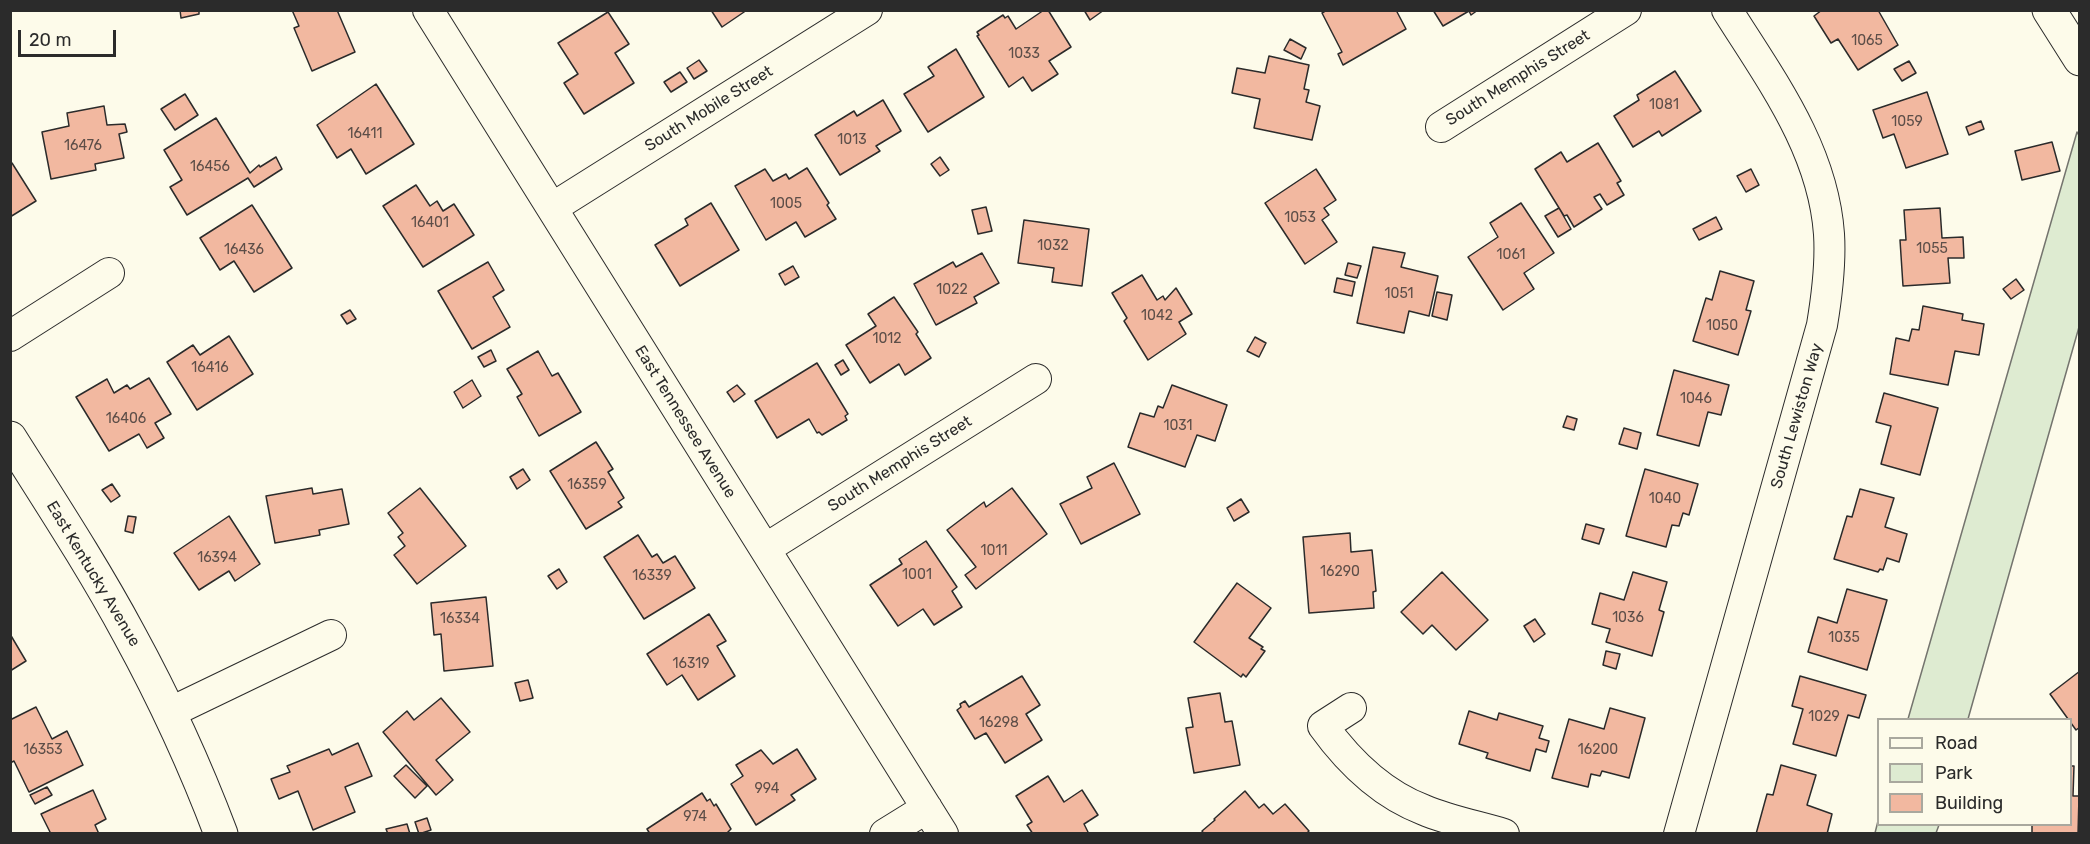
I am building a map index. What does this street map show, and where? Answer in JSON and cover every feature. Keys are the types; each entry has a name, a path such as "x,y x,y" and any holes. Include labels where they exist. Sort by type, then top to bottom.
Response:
{"street":[{"name":"East Tennessee Avenue","path":"428,10 943,834"},
{"name":"South Mobile Street","path":"552,208 867,10"},
{"name":"South Memphis Street","path":"1440,127 1626,10"},
{"name":"South Lewiston Way","path":"1679,834 1822,325 1829,279 1828,232 1823,198 1806,142 1728,10"},
{"path":"2049,10 2079,59"},
{"path":"10,336 110,273"},
{"name":"South Memphis Street","path":"765,549 1036,379"},
{"name":"East Kentucky Avenue","path":"10,438 129,633 169,713 221,834"},
{"path":"169,713 331,635"},
{"path":"1351,708 1323,726 1359,769 1395,796 1425,811 1504,834"},
{"path":"885,834 927,808"}],"green space":[{"path":"2077,132 2080,137 2079,327 1968,718 1908,718"},
{"path":"1877,825 1939,826 1936,833 1875,833"}],"building":[{"path":"180,10 199,10 199,14 181,18"},
{"path":"292,10 337,10 355,52 312,71 294,28 299,26"},
{"path":"711,10 747,10 722,27"},
{"path":"1044,10 1048,10 1071,47 1049,61 1058,74 1032,91 1023,77 1009,87 977,36 979,35 977,32 1003,15 1005,18 1008,16 1016,29"},
{"path":"1084,10 1104,10 1090,20"},
{"path":"1327,10 1396,10 1406,29 1343,65 1338,54 1342,52 1322,13"},
{"path":"1433,10 1478,10 1471,15 1469,11 1443,26"},
{"path":"1822,10 1878,10 1898,45 1858,70 1838,39 1831,43 1814,16"},
{"path":"608,12 629,44 615,53 634,83 584,114 564,83 578,74 558,43"},
{"path":"1290,39 1306,48 1301,59 1284,50"},
{"path":"956,49 984,97 928,132 904,94 934,76 928,67"},
{"path":"1269,56 1309,65 1304,89 1309,90 1306,102 1320,106 1312,140 1254,128 1260,99 1232,93 1237,68 1265,73"},
{"path":"699,60 707,71 694,79 687,68"},
{"path":"1909,61 1916,73 1902,81 1894,69"},
{"path":"1675,71 1701,111 1662,136 1659,131 1633,147 1614,116 1639,100 1637,95"},
{"path":"680,72 687,82 671,92 664,82"},
{"path":"376,84 414,144 366,174 351,149 337,158 317,125"},
{"path":"1927,92 1948,154 1906,168 1894,134 1883,138 1873,110"},
{"path":"185,94 198,115 175,130 161,109"},
{"path":"883,100 901,131 876,146 880,151 840,175 815,135 854,111 857,116"},
{"path":"104,106 107,125 125,124 127,132 119,134 124,158 95,164 96,170 51,179 42,132 69,126 67,113"},
{"path":"216,118 250,173 259,165 260,167 276,157 282,169 254,187 248,178 187,215 170,187 182,180 164,150"},
{"path":"1981,121 1984,129 1969,135 1966,127"},
{"path":"2052,142 2060,171 2022,180 2015,151"},
{"path":"1598,143 1621,181 1617,183 1624,195 1607,205 1600,194 1594,197 1602,209 1574,227 1567,215 1564,216 1535,169 1561,152 1567,162"},
{"path":"940,157 949,170 940,176 931,164"},
{"path":"12,163 36,201 10,217 10,164"},
{"path":"807,168 829,203 827,205 836,219 805,237 796,222 766,240 735,186 765,169 773,181 786,174 789,179"},
{"path":"1316,169 1336,200 1324,208 1329,215 1322,220 1337,242 1305,264 1265,203"},
{"path":"1751,169 1759,185 1746,192 1737,176"},
{"path":"416,185 430,206 437,201 443,211 454,204 474,235 423,267 383,206"},
{"path":"711,203 739,250 680,286 655,245 688,225 685,219"},
{"path":"1521,203 1554,253 1524,273 1534,289 1503,310 1468,257 1498,237 1490,223"},
{"path":"252,205 292,268 254,292 234,261 220,270 200,238"},
{"path":"986,207 992,231 978,234 972,210"},
{"path":"1559,208 1571,229 1558,237 1545,216"},
{"path":"1940,208 1942,238 1963,237 1964,258 1948,258 1950,283 1903,286 1900,240 1906,240 1904,210"},
{"path":"1716,217 1722,229 1699,240 1693,229"},
{"path":"1024,220 1089,229 1082,286 1052,282 1054,268 1018,263"},
{"path":"1373,247 1405,253 1401,267 1438,276 1429,316 1409,311 1404,333 1357,323"},
{"path":"982,253 999,283 974,297 977,303 936,325 914,284 953,262 956,267"},
{"path":"488,262 504,290 493,297 510,327 472,349 438,291"},
{"path":"1348,263 1361,266 1357,278 1345,275"},
{"path":"793,266 799,277 785,285 779,274"},
{"path":"1720,271 1754,281 1746,310 1751,311 1738,355 1693,341 1706,298 1712,300"},
{"path":"1142,275 1157,300 1163,296 1165,300 1176,288 1192,314 1179,322 1186,334 1148,360 1124,321 1127,318 1112,293"},
{"path":"1337,278 1355,282 1352,296 1334,292"},
{"path":"2016,279 2024,290 2011,299 2003,289"},
{"path":"1437,292 1452,295 1447,320 1432,316"},
{"path":"894,297 918,332 916,334 931,358 905,375 899,364 870,383 846,345 876,326 868,314"},
{"path":"1923,306 1963,314 1962,320 1984,324 1979,355 1955,351 1948,385 1890,374 1896,338 1909,341 1912,329 1919,330"},
{"path":"350,310 356,319 347,324 341,315"},
{"path":"229,336 253,374 197,410 167,362 193,345 200,355"},
{"path":"1255,337 1266,343 1259,357 1247,351"},
{"path":"491,350 496,361 484,367 478,357"},
{"path":"538,351 552,376 558,373 581,412 539,436 517,397 522,394 507,369"},
{"path":"843,360 849,370 841,375 835,365"},
{"path":"817,363 848,414 845,416 847,420 822,435 817,433 809,419 777,438 755,401"},
{"path":"1674,370 1729,385 1721,415 1708,412 1699,446 1657,435"},
{"path":"149,378 171,414 155,423 164,438 147,448 139,434 109,451 76,397 107,379 114,393 127,385 130,389"},
{"path":"472,380 481,396 463,408 454,392"},
{"path":"737,385 745,394 734,402 727,392"},
{"path":"1172,385 1227,405 1215,441 1197,435 1185,467 1128,447 1140,413 1154,417 1158,406 1163,408"},
{"path":"1884,393 1938,408 1920,475 1881,464 1891,426 1876,422"},
{"path":"1567,416 1577,419 1574,430 1563,427"},
{"path":"1624,428 1641,433 1637,449 1619,444"},
{"path":"596,442 613,469 608,472 624,498 618,502 622,507 586,529 550,471"},
{"path":"1114,463 1140,514 1081,544 1060,504 1092,488 1087,477"},
{"path":"523,469 530,480 517,489 510,477"},
{"path":"1645,469 1698,484 1689,515 1683,513 1679,526 1672,525 1666,547 1626,536"},
{"path":"112,484 120,496 111,502 102,490"},
{"path":"312,488 313,494 342,489 349,524 319,530 320,535 275,543 266,496"},
{"path":"420,488 466,546 417,584 394,555 405,546 398,537 403,533 388,513"},
{"path":"1012,488 1047,534 976,589 965,575 976,567 947,530 984,502 986,507"},
{"path":"1860,489 1894,498 1885,527 1907,534 1899,562 1887,558 1883,570 1880,569 1878,572 1834,559 1847,516 1852,517"},
{"path":"1241,499 1249,512 1234,521 1227,508"},
{"path":"128,516 136,517 133,533 125,531"},
{"path":"229,516 260,564 235,581 229,571 199,590 174,553"},
{"path":"1586,524 1604,529 1599,544 1582,539"},
{"path":"1350,533 1351,552 1372,550 1376,591 1373,592 1374,608 1309,613 1303,537"},
{"path":"638,535 652,557 657,554 663,563 675,556 695,588 644,619 604,557"},
{"path":"926,541 957,587 952,591 962,607 934,625 923,609 898,626 870,585 902,564 899,559"},
{"path":"559,569 567,582 557,589 548,576"},
{"path":"1442,572 1488,620 1456,650 1432,625 1423,634 1401,612"},
{"path":"1633,572 1667,582 1659,610 1664,612 1652,656 1606,642 1610,629 1592,624 1600,593 1624,600"},
{"path":"1237,583 1271,608 1249,638 1263,647 1261,649 1265,651 1246,677 1243,674 1241,677 1194,642"},
{"path":"1847,589 1887,600 1867,670 1808,652 1818,617 1837,623"},
{"path":"486,597 493,666 444,671 441,634 434,635 431,603"},
{"path":"709,614 726,641 717,646 735,676 698,700 682,675 667,685 647,654"},
{"path":"1535,619 1545,634 1534,642 1524,626"},
{"path":"10,634 26,661 10,671"},
{"path":"1606,651 1620,654 1616,669 1603,665"},
{"path":"2080,671 2080,727 2076,730 2072,724 2072,718 2067,718 2050,694"},
{"path":"1022,676 1040,705 1026,714 1042,740 1005,763 986,733 975,739 957,710 965,701 969,707"},
{"path":"1800,676 1866,695 1859,718 1848,715 1836,756 1793,744 1803,709 1792,706"},
{"path":"528,680 533,698 520,701 515,683"},
{"path":"1220,693 1225,722 1232,721 1240,765 1194,773 1186,728 1193,727 1188,698"},
{"path":"441,698 470,732 436,760 453,780 436,795 383,732 407,711 414,720"},
{"path":"36,707 52,739 67,731 83,765 29,792 14,761 10,763 10,720"},
{"path":"1610,708 1645,718 1629,778 1602,771 1600,776 1591,774 1588,787 1552,778 1569,719 1604,729"},
{"path":"1469,711 1497,720 1499,713 1543,726 1539,738 1549,741 1546,752 1536,749 1530,771 1486,758 1488,753 1459,744"},
{"path":"358,743 372,776 345,787 355,812 313,830 298,791 279,799 271,779 290,772 287,766 329,749 332,755"},
{"path":"797,749 816,779 791,795 795,800 756,825 731,784 743,776 736,765 761,750 773,764"},
{"path":"406,765 427,786 415,798 394,776"},
{"path":"1781,765 1816,775 1807,805 1832,814 1827,834 1756,834 1767,794 1773,795"},
{"path":"2072,766 2074,766 2073,796 2079,796 2078,834 2032,834 2032,826 2072,826"},
{"path":"1048,776 1064,802 1082,790 1098,815 1084,824 1089,834 1033,834 1027,825 1032,822 1016,796"},
{"path":"47,787 52,795 35,804 30,795"},
{"path":"93,790 106,819 95,825 99,834 51,834 41,814"},
{"path":"1245,791 1259,808 1264,804 1273,814 1285,804 1309,831 1306,834 1204,834 1202,831"},
{"path":"702,793 707,801 710,799 714,806 716,804 731,829 726,834 650,834 647,829"},
{"path":"427,818 431,830 419,834 415,822"},
{"path":"407,824 410,834 388,834 386,829"}]}
